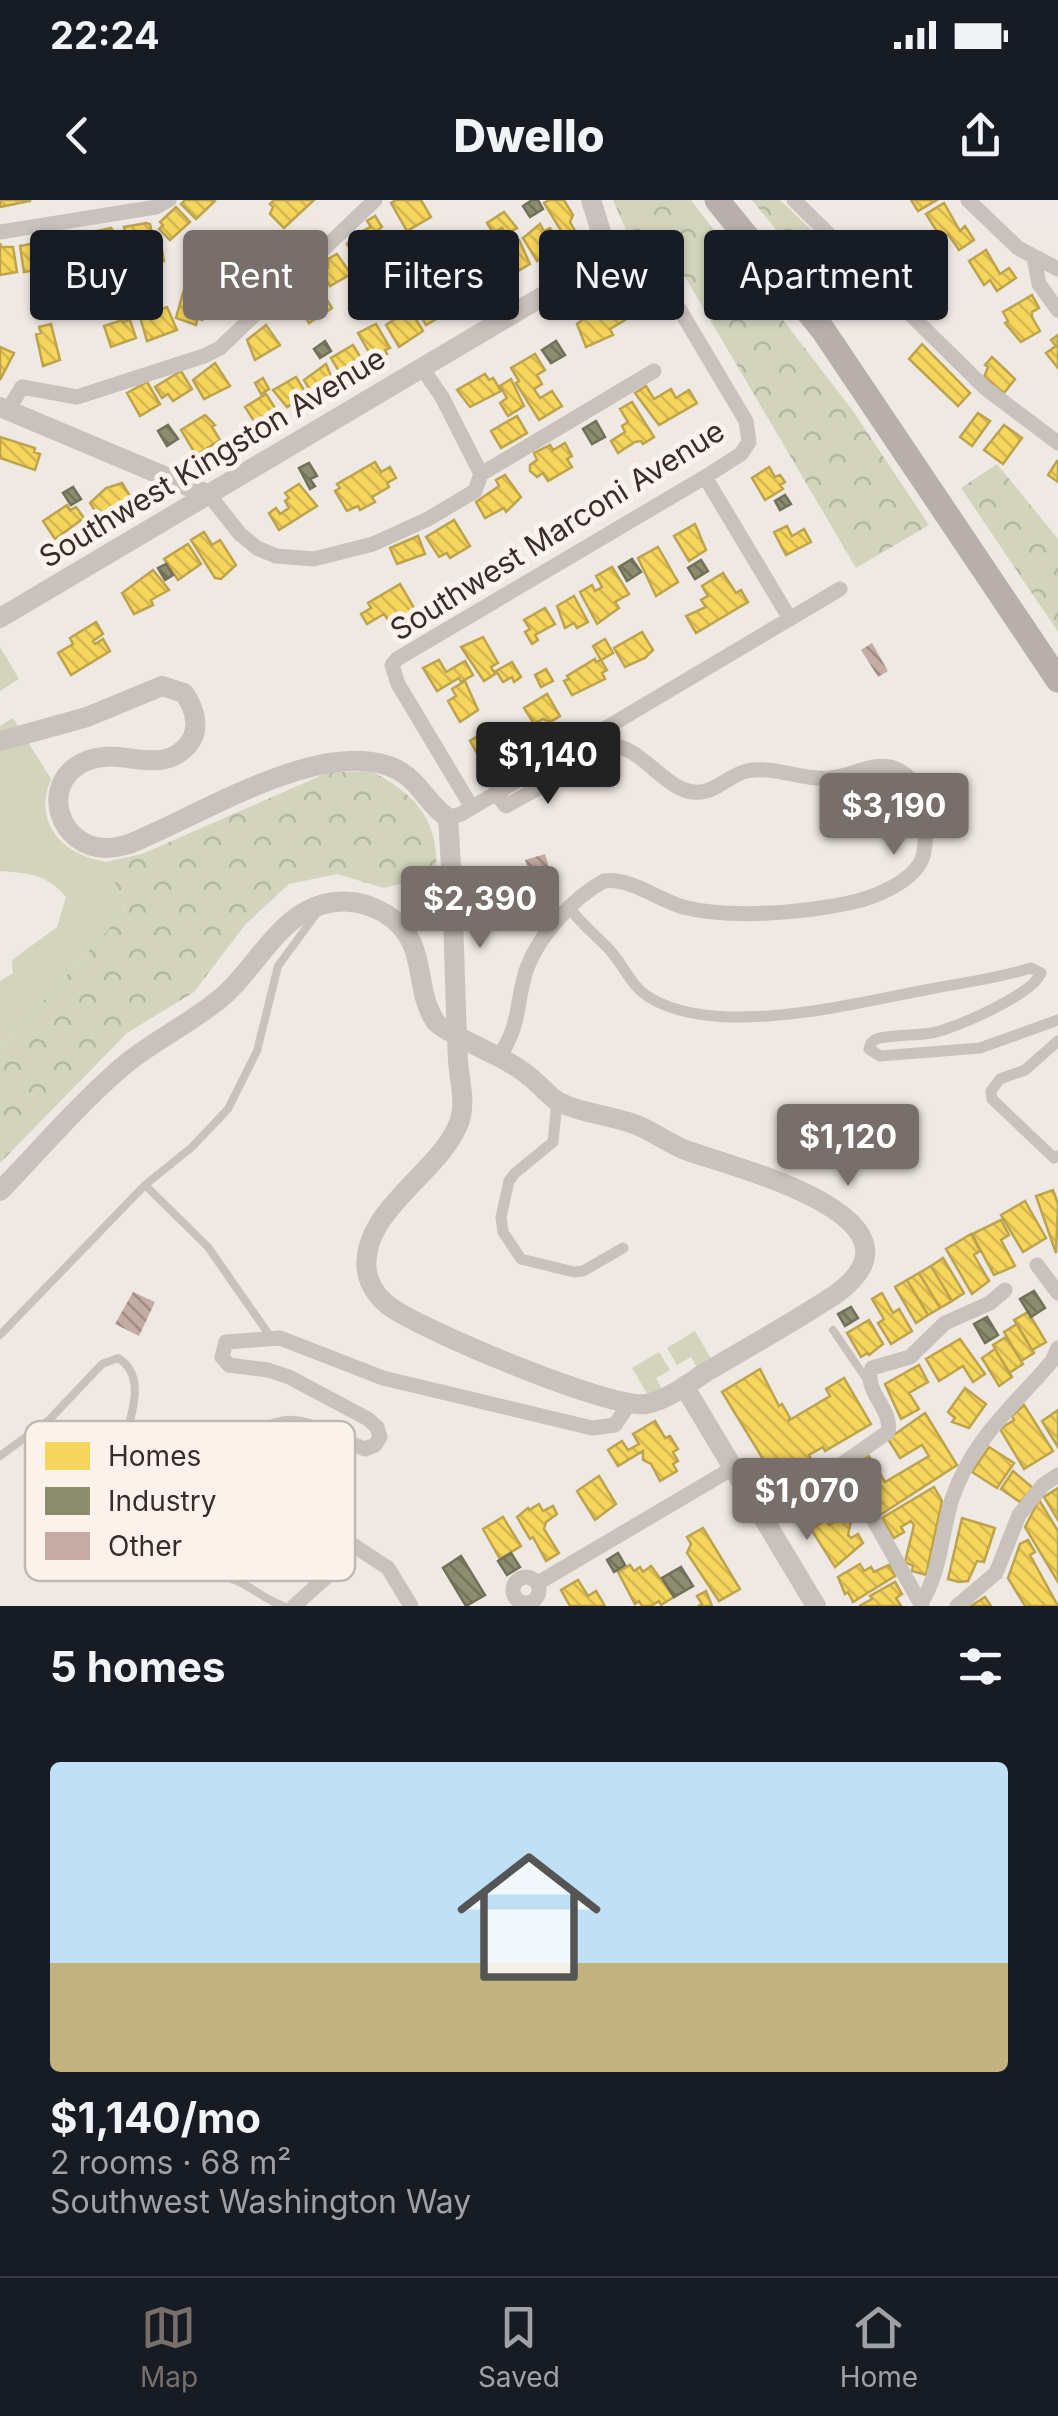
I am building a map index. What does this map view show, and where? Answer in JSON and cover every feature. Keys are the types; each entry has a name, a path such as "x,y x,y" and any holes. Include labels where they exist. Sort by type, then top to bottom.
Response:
{"main road":[{"path":"717,200 836,348 1056,673"}],"street":[{"path":"0,232 156,206 169,200"},
{"path":"375,200 220,348 78,396 22,387 4,408 210,495 240,534 257,548 276,556 314,559 373,544 428,520 475,491 481,474 654,371"},
{"path":"590,200 601,230"},
{"path":"794,200 974,377 1058,443"},
{"path":"968,200 1007,240 1058,269"},
{"path":"1034,258 1039,284 1058,310"},
{"name":"Southwest Kingston Avenue","path":"0,618 539,299"},
{"name":"Southwest Marconi Avenue","path":"472,806 398,684 392,665 397,658 741,454 749,442 746,421 684,313"},
{"path":"422,368 442,397 481,474"},
{"path":"706,476 790,619"},
{"path":"448,818 840,590"},
{"path":"0,741 87,718 132,695 162,686 184,693 196,715 195,728 188,746 174,758 160,762 111,754 92,758 68,772 60,782 57,796 66,828 94,847 108,849 129,844 271,779 360,760 396,769 416,782 448,818"},
{"path":"494,792 506,806 614,746 637,755 687,790 705,792 749,770 833,778 887,765 905,773 916,785 922,802 925,840 922,860 897,884 852,902 754,913 697,909 612,880 598,885 570,909 534,953 526,970 517,1025 499,1057"},
{"path":"0,1191 105,1082 225,994 290,922 321,904 344,902 368,905 402,926 414,944 436,1023 458,1034 499,1057 528,1075 558,1102 635,1124 687,1151 798,1188 841,1215 864,1246 866,1257 861,1270 846,1287 684,1386 652,1403 629,1404 571,1388 410,1319 384,1302 373,1289 367,1261 380,1224 444,1148 460,1118 463,1100 458,1034 448,818"},
{"path":"570,909 590,934 609,948 643,994 695,1013 728,1017 834,1009 1030,968 1042,973 1033,986 952,1027 876,1039 869,1049 880,1056 980,1048 1058,1020"},
{"path":"1058,1041 1024,1070 1000,1079 991,1091 992,1098 1032,1140 1054,1158 1058,1156"},
{"path":"558,1102 553,1142 510,1181 501,1217 502,1232 521,1259 574,1272 583,1271 622,1248"},
{"path":"1037,1265 1058,1293"},
{"path":"921,1604 842,1468 844,1460 888,1432 888,1416 869,1382 872,1368 910,1357 945,1323 990,1303 1005,1290"},
{"path":"355,1445 366,1449 378,1442 379,1432 368,1419 289,1377 230,1365 222,1357 224,1345 230,1340 270,1336 383,1378 592,1428 615,1425 629,1404"},
{"path":"921,1604 934,1580 952,1498 966,1467 984,1436 1052,1361 1058,1348"},
{"path":"684,1386 814,1605"},
{"path":"538,1583 733,1468"},
{"path":"957,1606 996,1573 1020,1516 1043,1485 1058,1474"},
{"path":"355,1546 388,1568 411,1606"},
{"path":"294,1606 322,1581"}],"lane":[{"path":"0,1335 145,1185 206,1134 238,1093 257,1051 278,966 321,904"},
{"path":"145,1185 208,1246 270,1336"},
{"path":"833,1330 869,1382"},
{"path":"47,1421 102,1364 118,1358 126,1363 136,1381 127,1421"},
{"path":"0,1456 25,1437"},
{"path":"237,1581 256,1590 269,1604 284,1606"}],"green space":[{"path":"613,200 691,200 714,230 704,230 704,309 684,276 684,230 626,230"},
{"path":"752,200 780,200 812,230 776,230"},
{"path":"710,320 783,320 853,411 929,525 856,568"},
{"path":"997,464 1058,539 1058,632 961,488"},
{"path":"0,647 19,679 0,691"},
{"path":"13,718 51,779 46,810 55,834 77,852 106,862 126,910 0,1048 0,981 13,973 12,960 57,927 66,897 36,876 0,871 0,726"},
{"path":"371,771 401,790 422,812 434,839 436,875 384,888 337,874 289,884 245,925 194,992 127,1033 0,1163 0,1048 126,910 106,862 142,854 329,772"},
{"path":"695,1331 712,1360 697,1368 691,1357 677,1365 667,1348"},
{"path":"659,1352 670,1370 656,1378 662,1389 649,1397 632,1368"}],"building: Homes":[{"path":"0,200 30,200 30,201 0,207"},
{"path":"185,200 215,201 196,219 181,204"},
{"path":"274,200 314,200 284,228 270,214"},
{"path":"421,200 431,217 406,230 391,203"},
{"path":"564,200 573,215 570,222 575,230 561,230 544,203"},
{"path":"911,200 937,200 918,211"},
{"path":"944,203 960,231 965,226 974,240 959,250 948,230 936,230 926,214"},
{"path":"176,207 190,222 170,240 159,229 163,225 160,222"},
{"path":"504,212 517,228 491,230 487,223"},
{"path":"375,216 382,227 365,230 371,227 367,221"},
{"path":"146,223 151,230 125,230 124,227"},
{"path":"540,224 543,230 539,230 539,260 537,261 523,238"},
{"path":"519,240 530,264 519,270"},
{"path":"0,243 1,247 13,247 17,272 0,275"},
{"path":"30,244 30,271 24,272 20,246"},
{"path":"986,250 1000,274 1009,268 1016,278 997,291 990,280 984,285 969,261"},
{"path":"337,254 348,270 348,276 330,286 328,282 328,259"},
{"path":"183,293 183,320 197,320 196,325 176,318"},
{"path":"1032,295 1039,308 1032,312 1032,317 1040,331 1021,342 1005,323 1008,321 1003,312"},
{"path":"167,307 177,330 147,341 141,320 163,320 163,308"},
{"path":"130,320 136,338 111,347 104,326"},
{"path":"394,320 416,320 423,331 399,347 386,325"},
{"path":"582,320 625,320 610,329 613,335 586,347 577,324"},
{"path":"51,324 60,360 43,366 36,334 41,333 39,327"},
{"path":"376,324 390,348 374,361 358,333"},
{"path":"266,325 280,345 255,360 247,340"},
{"path":"1058,335 1058,368 1046,353 1056,346 1051,340"},
{"path":"922,344 970,393 958,406 909,359"},
{"path":"353,345 365,365 343,378 331,358"},
{"path":"0,347 14,353 0,380"},
{"path":"535,354 545,370 537,375 542,384 534,389 540,398 552,391 562,406 539,420 511,368"},
{"path":"992,357 1015,379 1004,393 984,377 988,367 985,365"},
{"path":"215,363 230,386 204,399 193,380"},
{"path":"326,364 335,385 314,397 304,380"},
{"path":"181,371 192,389 173,401 168,394 162,398 155,387"},
{"path":"485,374 489,380 493,378 501,391 470,407 457,390"},
{"path":"296,377 307,395 287,407 273,390"},
{"path":"263,378 269,389 261,394 255,383"},
{"path":"511,379 524,406 508,416 500,403 507,398 500,386"},
{"path":"147,382 160,404 140,416 127,393"},
{"path":"646,386 654,399 671,389 676,398 689,390 697,403 659,425 635,393"},
{"path":"266,394 277,411 256,424 245,407"},
{"path":"632,402 654,437 643,444 635,442 618,453 611,441 625,432 622,426 628,422 620,409"},
{"path":"978,413 990,421 972,446 960,437"},
{"path":"205,415 215,425 212,427 220,440 196,455 181,430"},
{"path":"517,416 527,433 501,448 491,431"},
{"path":"1004,425 1022,438 1003,464 984,450"},
{"path":"0,437 35,448 34,452 40,454 35,470 0,458"},
{"path":"565,443 572,456 567,459 572,467 548,481 543,473 537,477 530,471 530,465 537,460 534,453"},
{"path":"1058,461 1058,482 1048,475"},
{"path":"375,462 381,472 390,467 396,478 372,497 375,502 360,510 358,506 347,511 335,491 340,488 337,484"},
{"path":"769,467 775,477 780,475 785,482 780,485 783,489 765,500 752,478"},
{"path":"505,475 521,497 506,512 504,508 485,518 476,502 499,486 496,480"},
{"path":"122,483 133,501 101,520 90,503 106,488"},
{"path":"299,484 317,506 279,530 269,513 276,508 280,514 289,508 285,493"},
{"path":"67,505 70,510 76,507 84,518 55,539 43,521"},
{"path":"454,520 470,546 450,558 447,553 439,557 426,537"},
{"path":"695,524 706,550 689,561 674,536"},
{"path":"787,526 792,536 804,529 811,542 786,555 774,532"},
{"path":"204,532 212,545 220,540 236,565 221,579 215,578 191,540"},
{"path":"418,536 425,554 397,564 390,548"},
{"path":"188,544 201,564 178,580 164,559"},
{"path":"658,547 678,582 656,596 638,558"},
{"path":"612,567 629,594 615,602 619,608 597,624 580,592 592,585 595,591 602,587 596,576"},
{"path":"153,570 169,590 151,600 153,605 134,614 122,593"},
{"path":"723,573 736,593 741,590 748,602 696,633 686,616 706,607 701,600 708,596 702,586"},
{"path":"400,584 417,613 396,621 388,620 384,614 367,624 361,614 371,608 368,603"},
{"path":"574,596 588,622 577,628 574,623 565,628 557,606"},
{"path":"545,608 555,624 535,635 538,640 532,644 524,620"},
{"path":"96,622 103,634 93,641 95,644 103,639 110,651 71,675 58,653 73,644 70,638"},
{"path":"642,632 653,650 625,667 614,648"},
{"path":"483,637 498,663 491,667 495,674 484,681 461,647"},
{"path":"605,639 613,653 601,660 593,646"},
{"path":"595,659 601,660 607,670 602,673 605,679 572,695 564,681 569,679 567,676"},
{"path":"439,660 446,672 465,661 473,675 437,691 423,668"},
{"path":"512,662 521,677 503,682 496,671"},
{"path":"546,669 553,681 541,687 535,675"},
{"path":"465,681 478,710 460,722 448,701 456,696 452,689"},
{"path":"547,694 560,716 534,724 524,708"},
{"path":"489,729 495,740 506,733 515,747 484,765 470,741"},
{"path":"1053,1190 1058,1204 1056,1253 1036,1196"},
{"path":"1025,1201 1046,1238 1023,1252 1001,1215"},
{"path":"1001,1220 1009,1235 1001,1240 1015,1266 994,1275 972,1234"},
{"path":"971,1234 980,1251 974,1255 989,1281 972,1294 946,1249"},
{"path":"943,1258 964,1293 952,1301 931,1266"},
{"path":"931,1266 952,1301 940,1308 919,1273"},
{"path":"919,1273 940,1308 928,1315 907,1280"},
{"path":"907,1280 928,1315 916,1323 895,1287"},
{"path":"882,1293 893,1313 899,1309 912,1331 891,1344 878,1323 884,1319 872,1299"},
{"path":"1028,1312 1046,1342 1032,1350 1014,1320"},
{"path":"869,1320 883,1344 861,1357 847,1333"},
{"path":"1017,1324 1034,1353 1021,1361 1004,1332"},
{"path":"1006,1337 1023,1364 1009,1373 993,1345"},
{"path":"960,1339 985,1374 973,1382 963,1366 939,1381 926,1359"},
{"path":"995,1349 1012,1377 999,1386 982,1358"},
{"path":"919,1365 928,1382 909,1393 919,1409 901,1419 885,1384"},
{"path":"760,1369 779,1406 782,1404 790,1418 788,1421 830,1396 826,1389 844,1378 871,1424 825,1451 823,1447 809,1455 811,1459 796,1468 799,1473 779,1485 722,1392"},
{"path":"965,1388 986,1404 969,1428 952,1422 955,1418 948,1412"},
{"path":"1024,1405 1053,1451 1024,1469 1000,1429 1014,1420 1012,1416"},
{"path":"1058,1410 1058,1447 1042,1421"},
{"path":"925,1413 957,1465 880,1515 851,1466 869,1456 885,1482 929,1456 922,1445 900,1458 888,1439"},
{"path":"655,1421 665,1438 670,1436 678,1449 673,1452 678,1461 673,1464 677,1471 660,1481 651,1464 643,1460 643,1451 618,1466 608,1450 622,1441 628,1450 639,1444 633,1434"},
{"path":"989,1447 1014,1463 997,1488 972,1472"},
{"path":"825,1471 830,1480 821,1485 823,1489 829,1485 835,1497 799,1520 784,1495"},
{"path":"1013,1471 1033,1488 1020,1502 1001,1489"},
{"path":"599,1476 616,1504 595,1520 577,1491"},
{"path":"934,1487 942,1501 926,1575 912,1571 913,1566 905,1562 914,1525 911,1521 894,1538 882,1518"},
{"path":"1058,1488 1058,1520 1044,1497"},
{"path":"1039,1500 1058,1531 1058,1582 1025,1527"},
{"path":"539,1504 543,1511 553,1506 557,1514 546,1522 544,1529 559,1553 546,1561 517,1517"},
{"path":"503,1517 521,1546 500,1559 483,1529"},
{"path":"841,1518 851,1521 848,1535 851,1538 858,1534 863,1543 835,1567 811,1529 826,1520 829,1525"},
{"path":"962,1518 995,1528 984,1562 977,1561 968,1581 959,1582 948,1579"},
{"path":"703,1528 740,1589 719,1601 687,1553 691,1544 687,1537"},
{"path":"1028,1540 1035,1552 1030,1555 1058,1606 1025,1606 1008,1578 1020,1544"},
{"path":"860,1564 864,1571 871,1567 874,1572 889,1565 895,1576 853,1602 838,1577"},
{"path":"630,1565 634,1571 640,1567 643,1572 651,1566 674,1597 661,1605 659,1601 651,1606 642,1606 639,1601 635,1604 618,1572"},
{"path":"578,1580 588,1596 596,1591 605,1606 570,1606 561,1590"},
{"path":"895,1582 902,1594 896,1598 901,1606 859,1606 872,1599 870,1596"},
{"path":"706,1591 712,1606 698,1606 702,1604 697,1596"},
{"path":"985,1597 991,1606 970,1606 974,1604"}],"building: Industry":[{"path":"538,200 543,209 530,217 523,206"},
{"path":"325,341 331,351 320,358 314,349"},
{"path":"556,341 565,355 551,363 542,350"},
{"path":"596,421 605,437 592,444 583,429"},
{"path":"168,425 178,439 167,446 158,431"},
{"path":"309,463 317,476 310,479 315,486 310,489 299,468"},
{"path":"73,487 81,499 71,505 63,493"},
{"path":"785,495 791,504 780,510 775,501"},
{"path":"632,559 641,572 627,581 619,567"},
{"path":"701,560 708,571 695,579 688,568"},
{"path":"166,564 173,575 165,580 158,568"},
{"path":"1034,1291 1045,1308 1031,1317 1020,1299"},
{"path":"851,1307 858,1318 845,1326 838,1314"},
{"path":"987,1317 998,1335 985,1343 974,1324"},
{"path":"850,1495 855,1504 842,1512 837,1503"},
{"path":"511,1553 520,1567 507,1575 498,1561"},
{"path":"618,1553 625,1565 614,1572 607,1560"},
{"path":"461,1556 485,1595 466,1606 443,1568"},
{"path":"681,1567 693,1586 674,1597 662,1578"}],"building: Other":[{"path":"872,643 888,671 878,677 861,650"},
{"path":"545,854 549,867 543,869 546,879 538,882 525,860"},
{"path":"133,1292 155,1302 139,1336 115,1324"}]}
